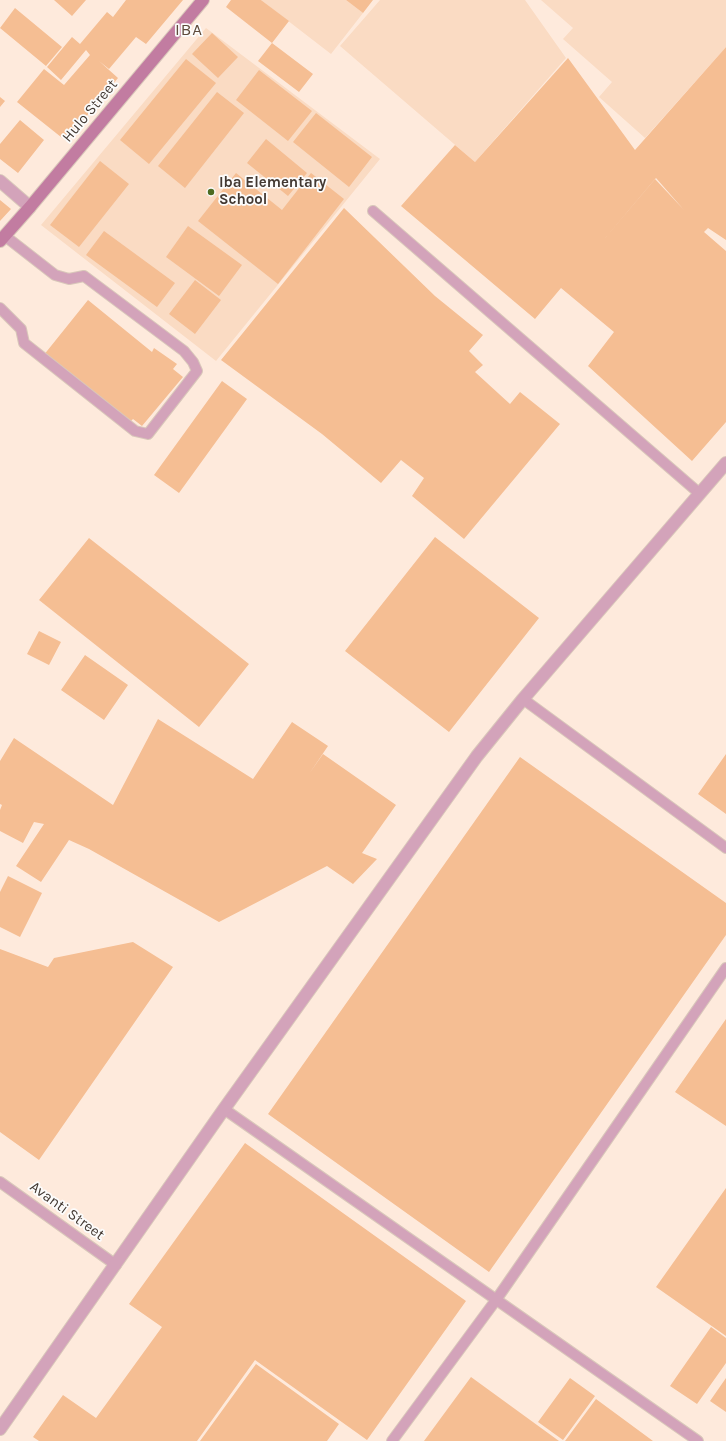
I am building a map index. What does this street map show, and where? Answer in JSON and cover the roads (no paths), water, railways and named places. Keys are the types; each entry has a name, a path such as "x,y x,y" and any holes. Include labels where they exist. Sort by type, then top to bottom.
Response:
{"street":[{"name":"Hulo Street","path":"2,238 30,207 203,0"},
{"path":"0,181 30,207"},
{"path":"0,1429 116,1265 224,1108 477,756 523,699 726,463"}],"lane":[{"path":"373,211 699,494"},
{"path":"0,308 21,329 24,343 135,431 148,434 197,371 193,362 184,351 84,276 70,279 55,275 2,238"},
{"path":"523,699 726,848"},
{"path":"392,1441 496,1300 726,968"},
{"path":"224,1108 698,1441"},
{"name":"Avanti Street","path":"0,1182 116,1265"}],"place":[{"name":"Iba Elementary School","path":"211,192"}],"district":[{"name":"IBA","path":"189,30"}]}
